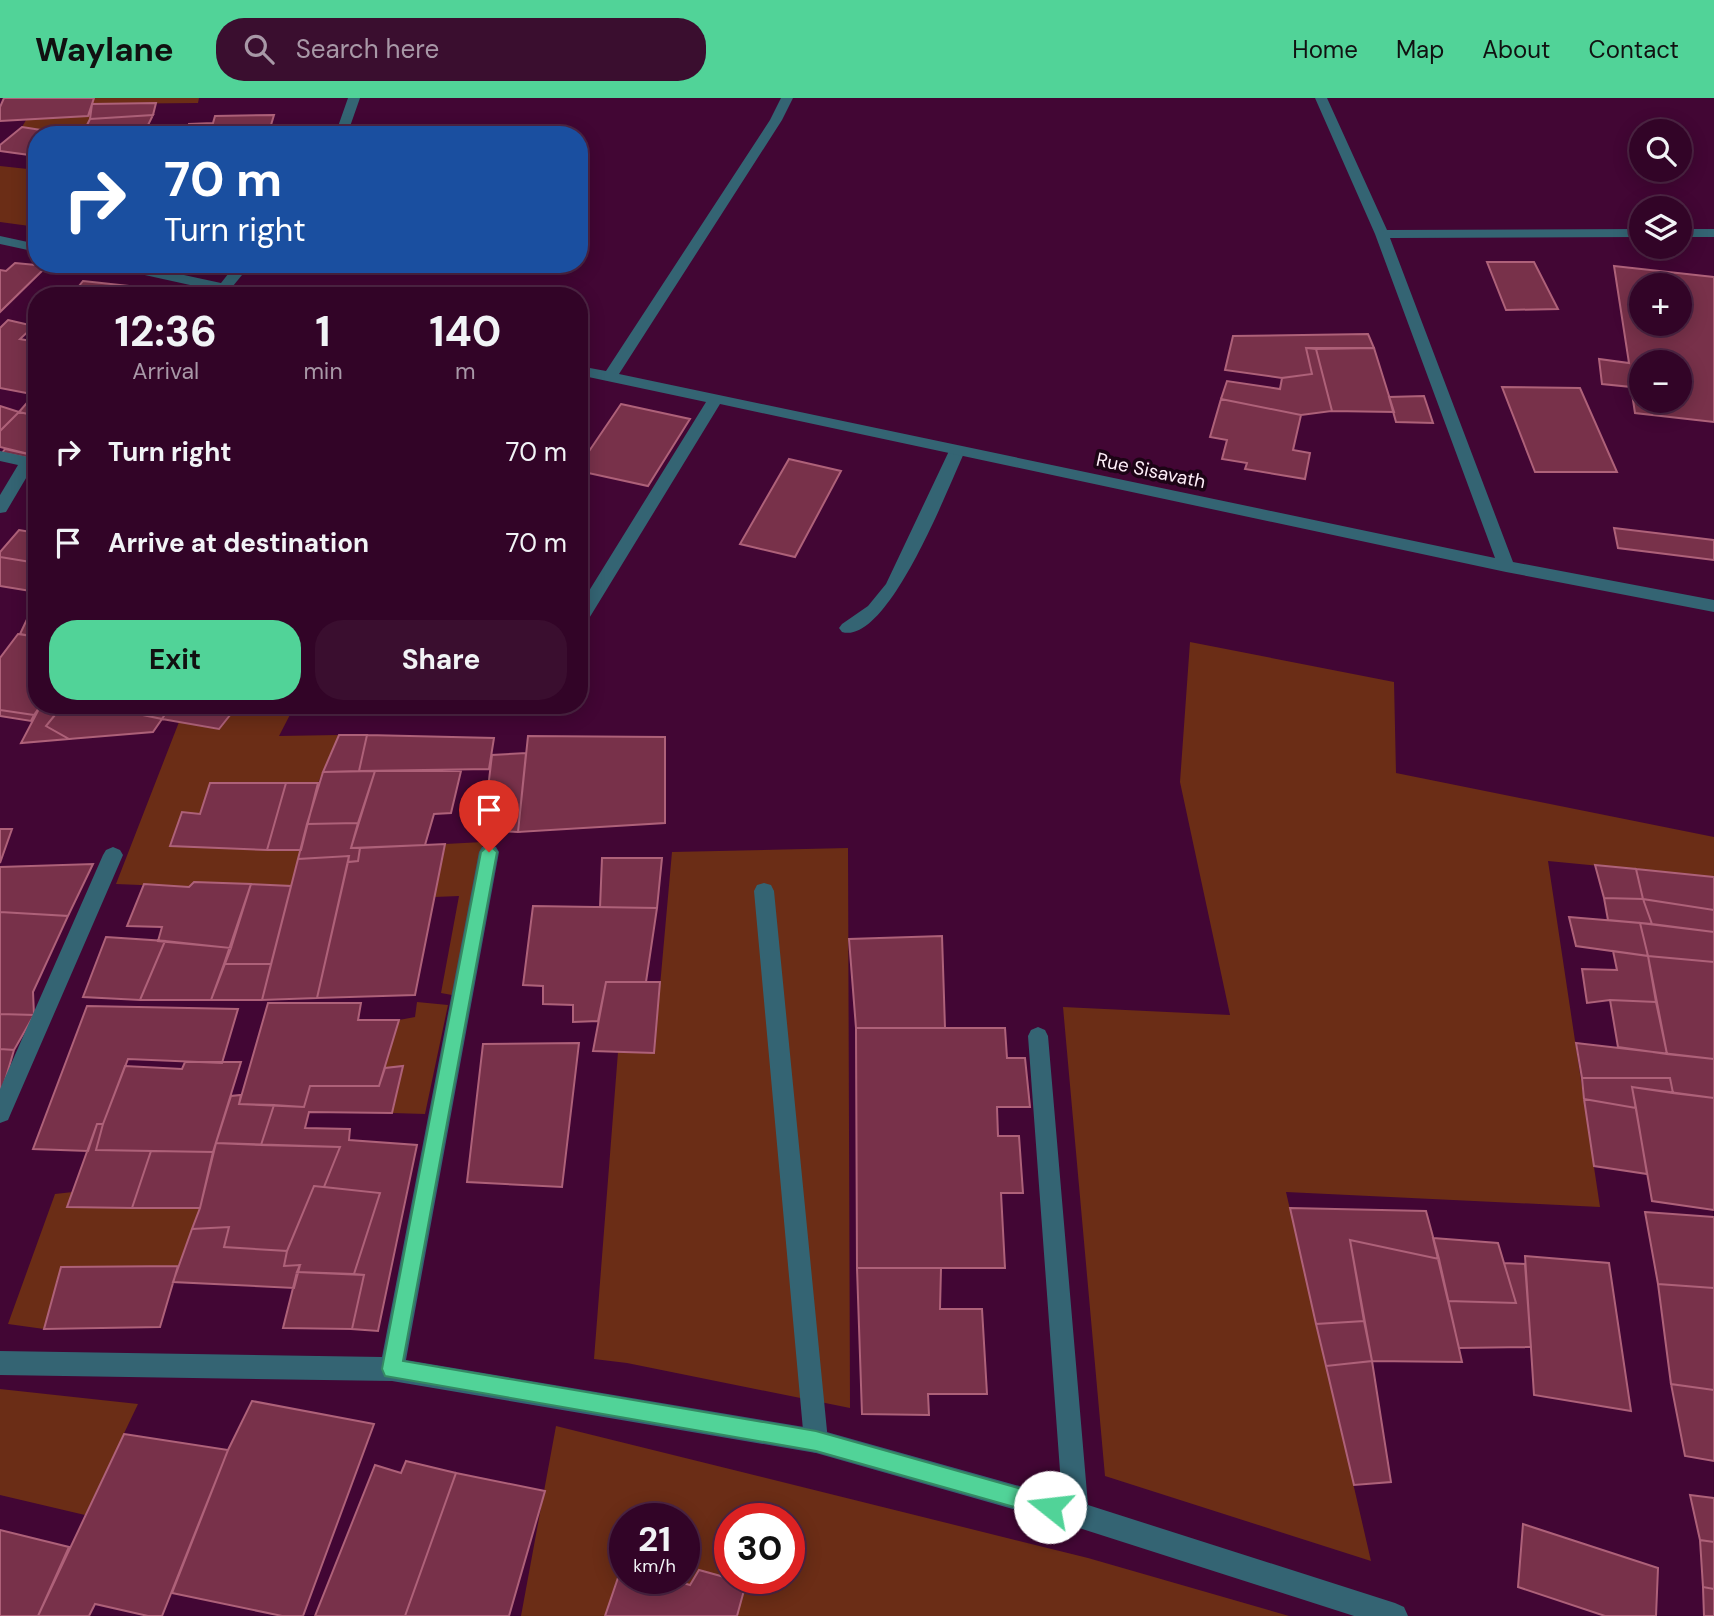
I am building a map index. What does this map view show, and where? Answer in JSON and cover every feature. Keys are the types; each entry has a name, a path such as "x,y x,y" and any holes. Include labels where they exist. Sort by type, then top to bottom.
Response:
{"street":[{"path":"344,126 354,98"},
{"path":"610,377 776,120 787,98"},
{"path":"1321,98 1382,233 1506,566"},
{"path":"1382,233 1629,233"},
{"path":"1692,233 1714,233"},
{"path":"0,240 28,246"},
{"path":"155,273 219,287"},
{"path":"225,287 236,273"},
{"name":"Rue Sisavath","path":"588,372 1506,566 1714,606"},
{"path":"588,606 715,400"},
{"path":"848,628 874,610 892,586 957,451"},
{"path":"0,456 28,462"},
{"path":"0,508 28,469"},
{"path":"392,1369 489,852"},
{"path":"0,1113 113,855"},
{"path":"764,891 816,1441"},
{"path":"1038,1036 1076,1514"},
{"path":"0,1363 392,1369 816,1441 1076,1514 1395,1616"}],"shaded area":[{"path":"94,98 199,98 198,103 92,104 86,126 22,127 26,120 87,116"},
{"path":"0,166 28,169 28,226 0,222"},
{"path":"1190,642 1394,682 1396,773 1714,837 1714,877 1548,861 1600,1207 1286,1192 1371,1561 1105,1476 1063,1007 1230,1015 1180,782"},
{"path":"231,714 290,714 279,736 339,735 318,783 210,783 200,814 182,813 170,845 301,850 291,886 195,882 189,887 116,884 179,722 219,729"},
{"path":"483,842 452,995 441,993 459,896 434,897 445,844"},
{"path":"848,848 850,1408 627,1363 594,1359 618,1052 654,1053 672,852"},
{"path":"417,1002 448,1005 425,1114 392,1113 402,1066 385,1068 399,1020 415,1017"},
{"path":"73,1192 68,1207 200,1208 178,1266 61,1267 44,1329 8,1324 55,1194"},
{"path":"0,1389 138,1404 85,1515 0,1495"},
{"path":"556,1426 1088,1558 1289,1616 737,1616 743,1594 805,1594 805,1503 714,1503 714,1574 700,1570 700,1503 609,1503 609,1594 612,1594 605,1616 521,1616"}],"building":[{"path":"4,98 94,98 88,116 0,121 0,107"},
{"path":"156,103 153,115 90,119 92,104"},
{"path":"153,115 148,126 86,126 90,119"},
{"path":"274,115 271,126 189,126 213,123 215,116"},
{"path":"22,127 28,128 28,155 0,151 0,145"},
{"path":"1487,262 1534,262 1558,309 1506,310"},
{"path":"15,263 28,264 28,273 40,273 0,312 0,270 6,271"},
{"path":"1614,266 1678,273 1629,273 1629,336 1692,336 1692,275 1714,277 1714,422 1635,413 1692,413 1692,350 1629,350 1629,363"},
{"path":"83,281 139,287 78,287"},
{"path":"8,320 28,325 28,332 20,339 28,340 28,393 0,388 0,328"},
{"path":"1368,334 1374,348 1306,348 1312,374 1282,378 1225,370 1233,336"},
{"path":"1306,348 1316,349 1332,411 1301,415 1221,399 1227,381 1280,389 1282,378 1312,374"},
{"path":"1374,348 1394,412 1332,411 1316,349"},
{"path":"1599,359 1629,363 1629,387 1602,384"},
{"path":"1502,387 1580,388 1617,472 1535,472"},
{"path":"1424,396 1433,423 1396,422 1389,397"},
{"path":"1221,399 1301,415 1293,450 1310,453 1305,479 1245,469 1247,463 1222,459 1227,440 1210,437"},
{"path":"28,402 28,414 19,412"},
{"path":"621,404 690,419 648,486 588,473 588,453"},
{"path":"0,406 19,412 0,431"},
{"path":"19,412 28,414 28,454 0,447 0,431"},
{"path":"5,449 28,454 28,458 2,453"},
{"path":"789,459 841,471 795,557 740,544"},
{"path":"1614,528 1714,540 1714,560 1618,548"},
{"path":"19,530 28,532 28,562 0,557 0,552"},
{"path":"0,557 28,562 28,591 0,586"},
{"path":"28,617 28,635 20,634"},
{"path":"18,634 28,636 28,714 34,715 0,710 0,658"},
{"path":"0,710 34,715 31,721 0,716"},
{"path":"36,714 56,714 46,726 69,739 21,743"},
{"path":"56,714 138,714 162,719 153,732 69,739 46,726"},
{"path":"138,714 165,714 162,719"},
{"path":"165,714 231,714 219,729 162,719"},
{"path":"339,735 367,735 359,771 323,772"},
{"path":"367,735 494,738 489,769 359,771"},
{"path":"528,736 665,737 665,823 518,832"},
{"path":"526,753 518,832 483,830 492,755"},
{"path":"375,771 461,771 451,813 434,814 425,845 351,848"},
{"path":"375,771 358,823 307,824 323,772"},
{"path":"210,783 286,783 267,850 170,846 182,812 200,814"},
{"path":"286,783 318,783 301,850 267,850"},
{"path":"358,823 351,848 360,848 358,861 348,862 349,856 298,859 307,824"},
{"path":"0,829 12,829 0,863"},
{"path":"445,844 415,995 317,998 348,862 358,861 360,848"},
{"path":"349,856 317,998 262,1000 298,859"},
{"path":"602,858 662,858 657,908 600,908"},
{"path":"93,864 68,916 0,912 0,867"},
{"path":"1595,865 1636,869 1643,899 1604,898"},
{"path":"1636,869 1714,877 1714,910 1643,899"},
{"path":"194,882 251,884 231,948 158,941 162,927 127,926 144,884 189,887"},
{"path":"251,884 291,886 271,964 224,964"},
{"path":"1604,898 1643,899 1652,924 1608,920"},
{"path":"1643,899 1714,910 1714,932 1652,924"},
{"path":"533,906 657,908 646,982 606,982 598,1021 573,1022 573,1005 543,1004 543,986 523,985"},
{"path":"0,912 68,916 33,992 34,1015 0,1014"},
{"path":"1569,917 1640,923 1648,956 1576,946"},
{"path":"1640,923 1714,932 1714,962 1648,956"},
{"path":"942,936 945,1028 856,1028 849,939"},
{"path":"106,937 165,941 140,1000 83,997"},
{"path":"165,941 231,948 211,1000 140,1000"},
{"path":"1613,951 1648,956 1656,1002 1610,1000 1587,1003 1582,969 1617,970"},
{"path":"1648,956 1714,962 1714,1059 1667,1054"},
{"path":"224,964 271,964 262,1000 211,1000"},
{"path":"606,982 660,982 654,1053 593,1051"},
{"path":"1610,1000 1656,1002 1667,1054 1618,1047"},
{"path":"268,1003 361,1003 358,1020 399,1020 379,1086 310,1086 304,1107 239,1104"},
{"path":"87,1006 238,1009 222,1063 128,1059 103,1124 97,1124 88,1151 33,1149"},
{"path":"0,1014 34,1015 14,1050 0,1049"},
{"path":"856,1028 1005,1028 1007,1058 1025,1058 1030,1107 997,1107 998,1136 1019,1136 1023,1193 1001,1193 1005,1268 857,1268"},
{"path":"579,1043 562,1187 467,1182 483,1044"},
{"path":"1576,1043 1714,1059 1714,1098 1673,1093 1670,1078 1582,1078"},
{"path":"0,1049 14,1050 2,1091 0,1091"},
{"path":"185,1062 241,1062 213,1152 96,1150 125,1066 182,1069"},
{"path":"403,1066 392,1113 309,1112 305,1128 350,1129 349,1140 417,1145 378,1331 352,1329 364,1275 354,1274 380,1193 324,1187 340,1147 261,1145 274,1105 304,1107 310,1086 379,1086 385,1068"},
{"path":"1582,1078 1670,1078 1673,1093 1632,1087 1636,1108 1584,1099"},
{"path":"1632,1087 1714,1098 1714,1210 1652,1201"},
{"path":"241,1095 239,1104 274,1105 261,1145 216,1143 231,1096"},
{"path":"1584,1099 1636,1108 1647,1174 1594,1166"},
{"path":"97,1124 103,1124 96,1150 151,1151 132,1208 67,1207"},
{"path":"216,1143 340,1147 324,1187 314,1186 287,1251 224,1247 229,1227 192,1229"},
{"path":"151,1151 213,1152 200,1208 132,1208"},
{"path":"314,1186 380,1193 354,1274 297,1272 300,1265 284,1266 287,1251"},
{"path":"1290,1208 1426,1211 1439,1259 1350,1240 1364,1321 1316,1324"},
{"path":"1645,1212 1714,1217 1714,1288 1658,1284"},
{"path":"229,1227 224,1247 287,1251 284,1266 300,1265 294,1288 173,1282 192,1229"},
{"path":"1433,1238 1498,1243 1516,1303 1448,1301"},
{"path":"1350,1240 1439,1259 1462,1362 1372,1361"},
{"path":"1525,1256 1609,1263 1631,1411 1534,1395"},
{"path":"1504,1263 1525,1264 1531,1347 1459,1348 1448,1301 1516,1303"},
{"path":"178,1266 160,1327 44,1329 61,1267"},
{"path":"857,1268 941,1268 940,1309 982,1309 987,1394 928,1394 929,1415 862,1414"},
{"path":"297,1272 364,1275 352,1329 283,1328"},
{"path":"1658,1284 1714,1288 1714,1390 1671,1384"},
{"path":"1364,1321 1372,1361 1326,1366 1316,1324"},
{"path":"1372,1361 1391,1482 1354,1485 1326,1366"},
{"path":"1671,1384 1714,1390 1714,1461 1685,1456"},
{"path":"252,1401 374,1424 303,1616 282,1616 172,1593 228,1450"},
{"path":"124,1434 228,1450 162,1616 148,1616 95,1604 89,1616 38,1616"},
{"path":"406,1461 456,1473 405,1616 315,1616 375,1465 401,1473"},
{"path":"456,1473 545,1491 509,1616 405,1616"},
{"path":"1690,1495 1714,1498 1714,1542 1700,1540"},
{"path":"1523,1524 1658,1568 1656,1616 1605,1616 1518,1587"},
{"path":"0,1530 69,1547 38,1616 0,1616"},
{"path":"1700,1540 1714,1542 1714,1589 1703,1587"},
{"path":"700,1570 714,1574 714,1594 743,1594 737,1616 605,1616 612,1594 700,1594"},
{"path":"1703,1587 1714,1589 1714,1616 1704,1616"}],"route":[{"path":"489,852 392,1369 816,1441 1050,1507"}]}
